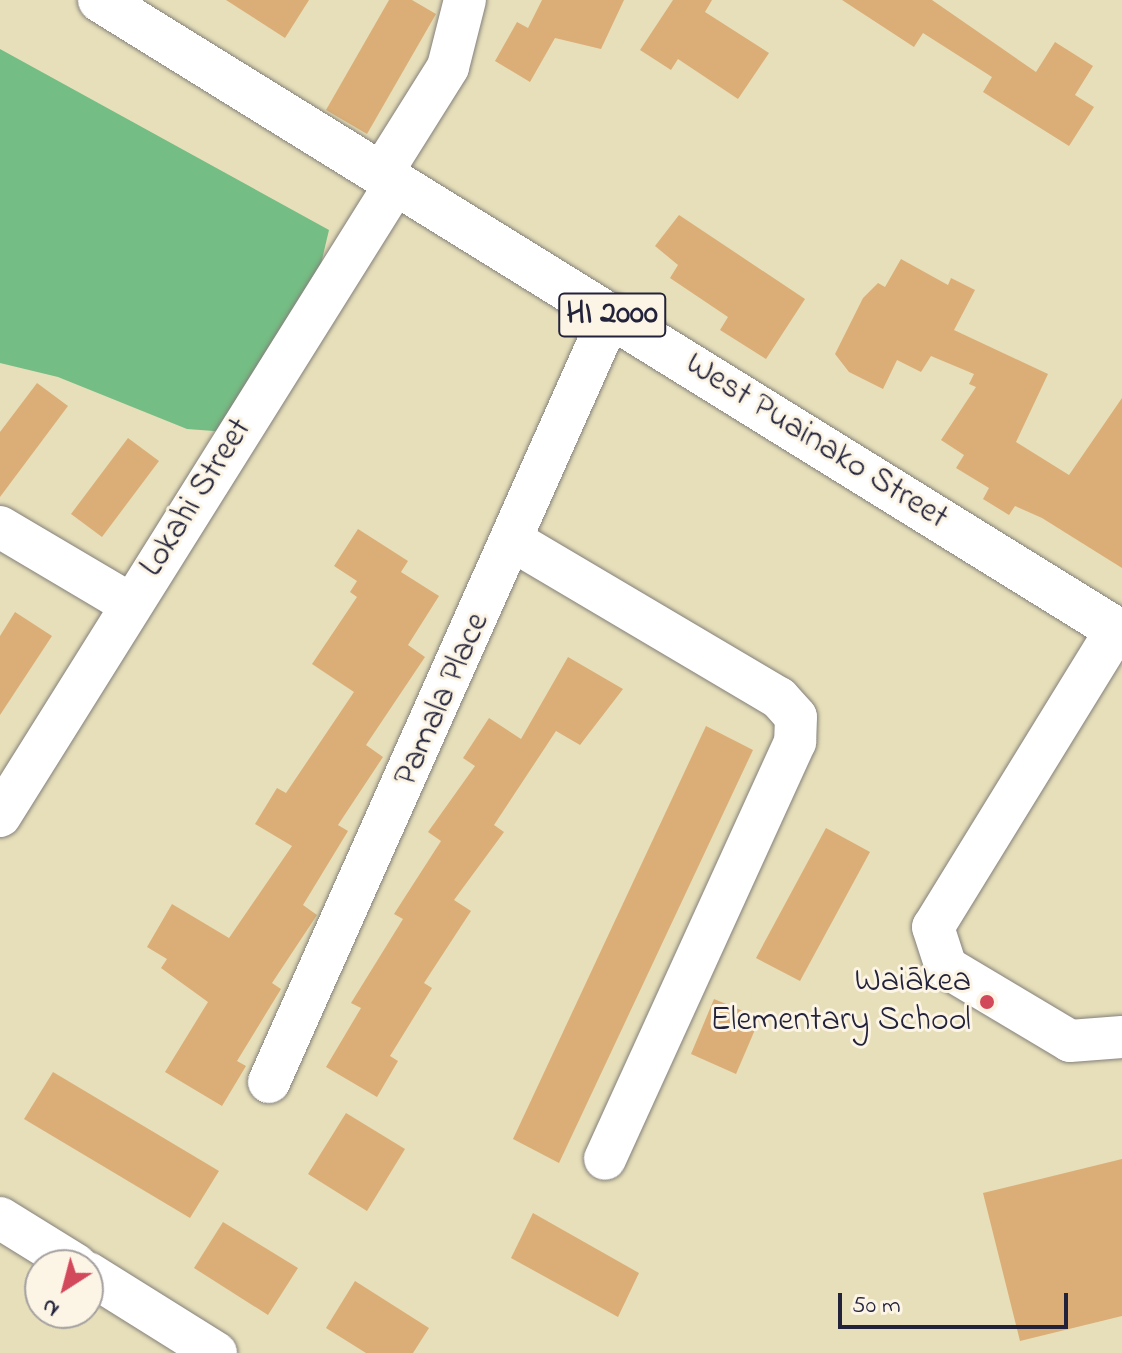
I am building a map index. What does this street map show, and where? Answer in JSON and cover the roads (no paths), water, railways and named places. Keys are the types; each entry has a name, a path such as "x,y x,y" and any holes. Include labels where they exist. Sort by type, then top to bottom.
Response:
{"highway":[{"name":"West Puainako Street","path":"100,0 611,314 1119,632"}],"street":[{"name":"Lokahi Street","path":"0,816 389,178 448,67 465,0"},
{"name":"Pamala Place","path":"269,1082 515,542 611,314"},
{"path":"0,527 130,604"},
{"path":"515,542 779,698 796,717 795,742 605,1159"},
{"path":"1119,632 933,927 946,967 1070,1041 1122,1037"},
{"path":"0,1218 50,1249"},
{"path":"104,1283 216,1353"}],"place":[{"name":"Waiākea Elementary School","path":"987,1002"}]}
